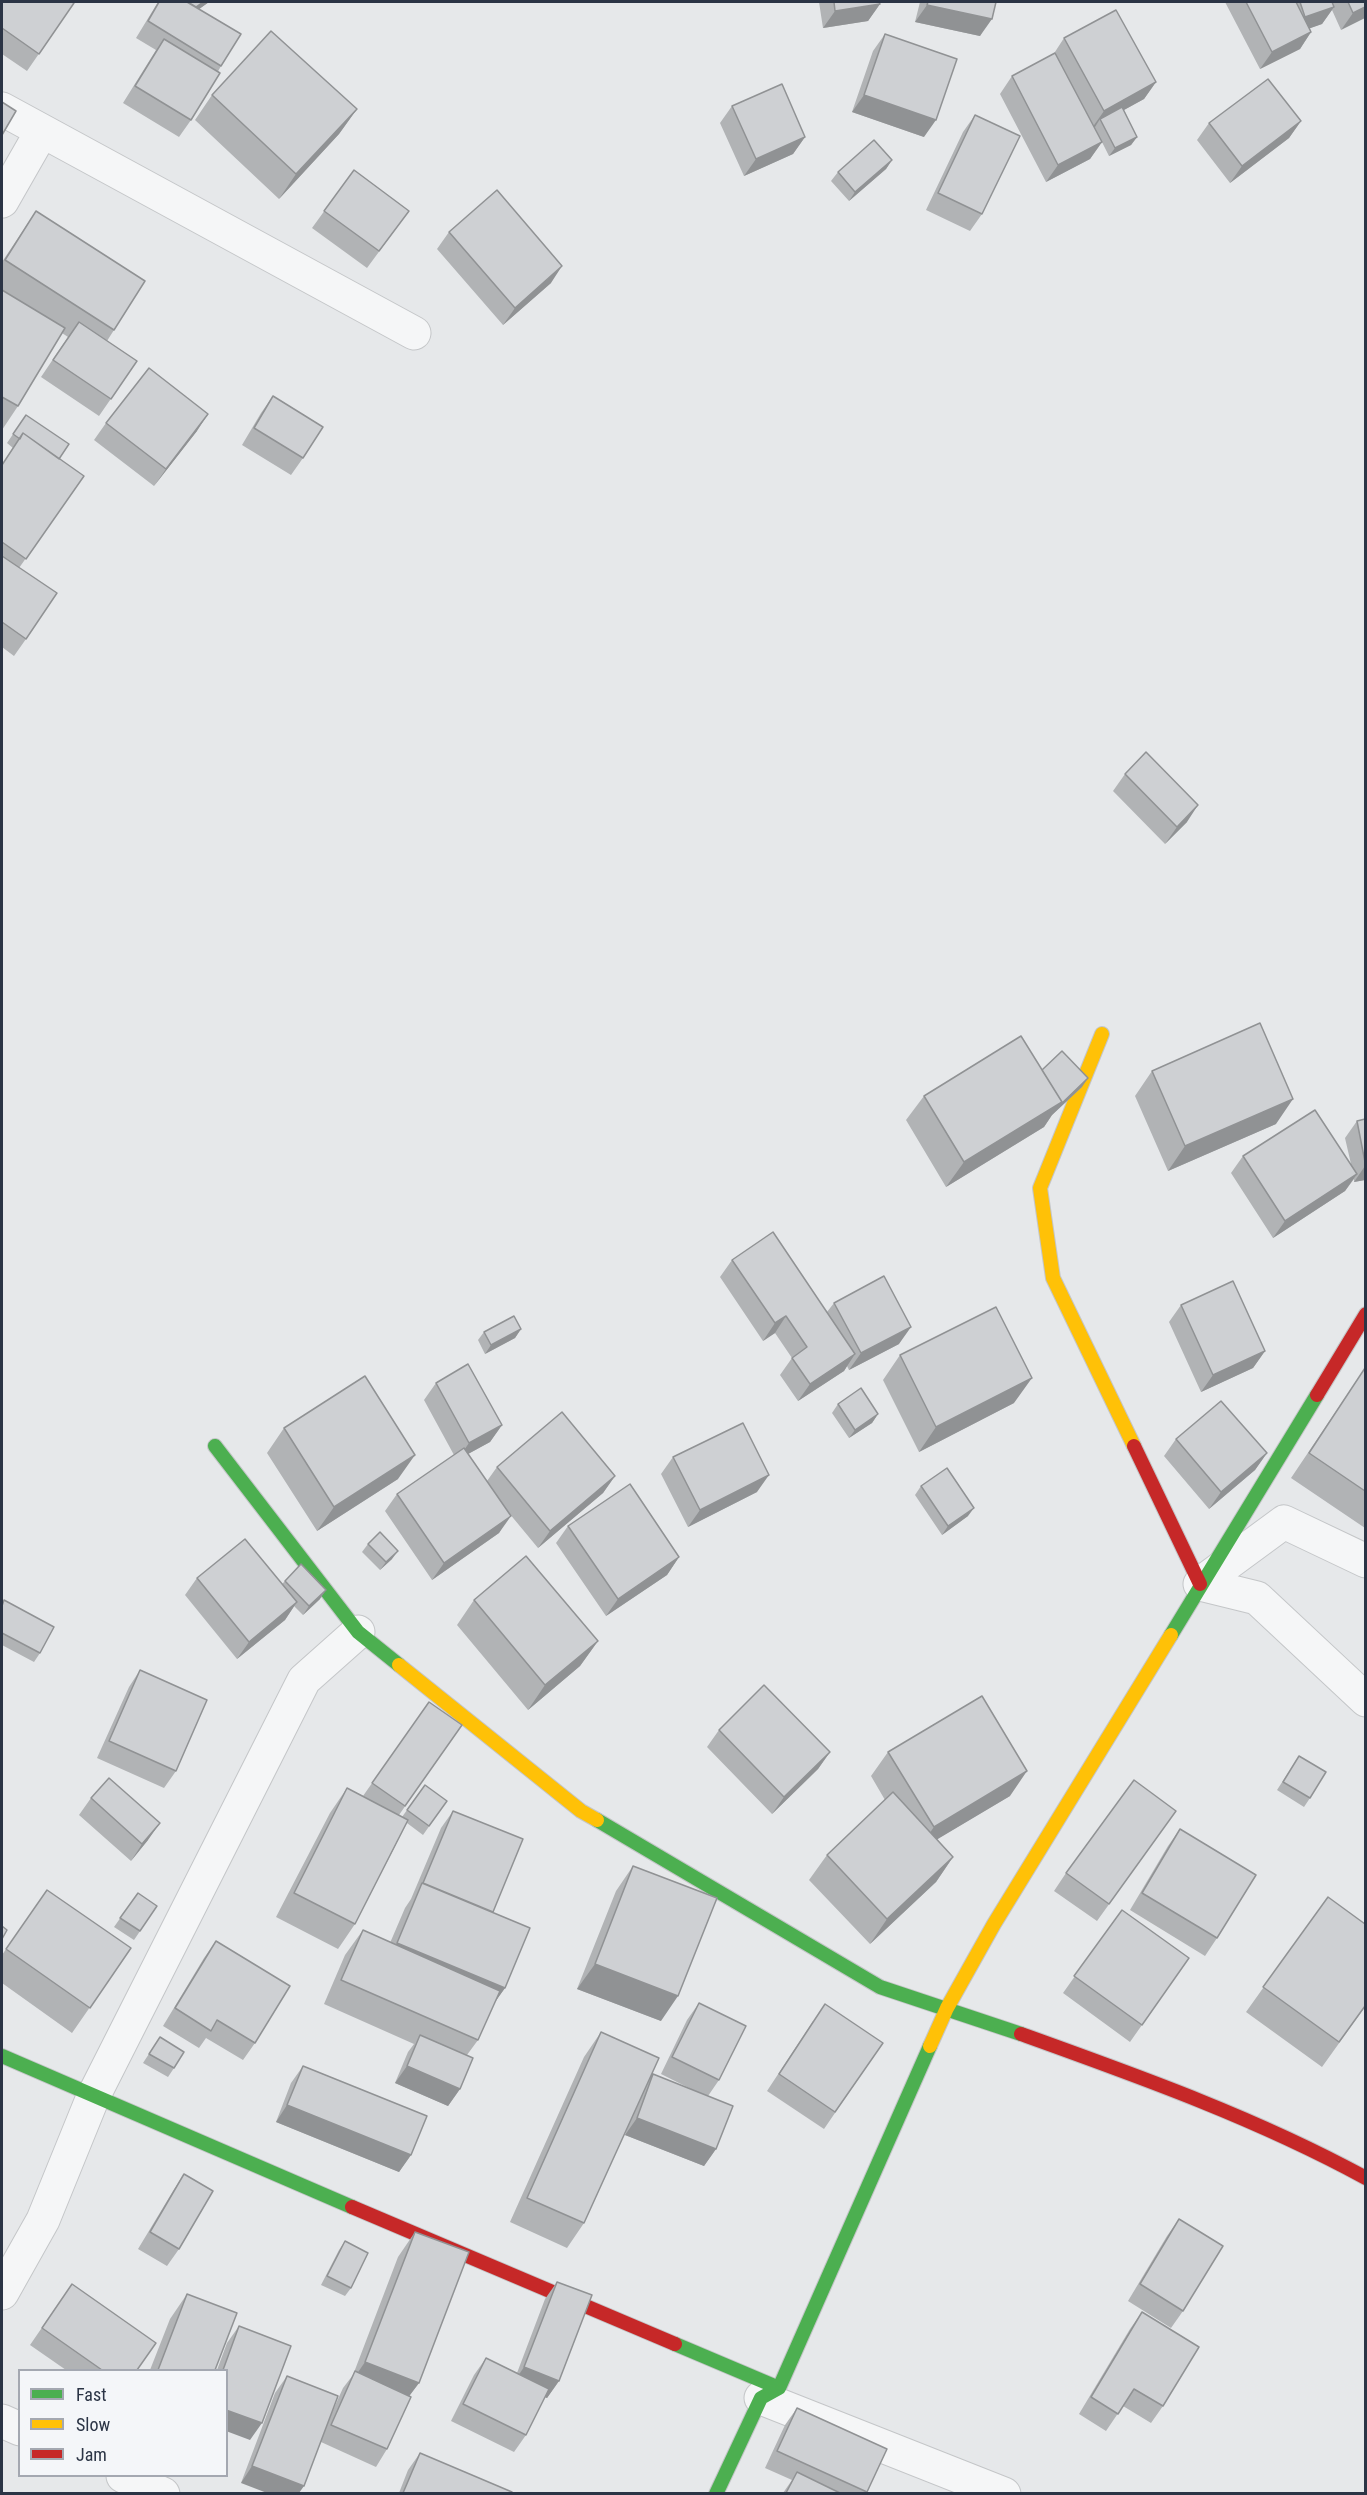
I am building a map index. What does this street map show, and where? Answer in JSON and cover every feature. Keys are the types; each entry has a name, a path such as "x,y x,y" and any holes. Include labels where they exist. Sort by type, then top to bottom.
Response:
{"street":[{"path":"2,109 414,333"},
{"path":"2,201 42,131"},
{"path":"1102,1034 1040,1188 1053,1278 1200,1584"},
{"path":"716,2493 770,2393 947,2008 994,1924 1365,1314"},
{"path":"215,1446 358,1632 581,1810 880,1987 947,2008 1162,2085 1331,2159 1365,2178"},
{"path":"1200,1584 1284,1522 1365,1561"},
{"path":"1200,1584 1257,1598 1365,1700"},
{"path":"2,2293 44,2220 93,2097 304,1680 358,1632"},
{"path":"2,2056 770,2393 1004,2493"},
{"path":"2,2421 18,2428"},
{"path":"127,2477 163,2493"}],"building":[{"path":"2,2 74,3 39,54 2,28"},
{"path":"159,2 187,2 241,34 221,66 148,21"},
{"path":"189,2 203,2 196,7"},
{"path":"834,2 879,2 880,4 835,11"},
{"path":"928,2 996,2 992,19 927,5"},
{"path":"1246,2 1296,2 1311,32 1272,52"},
{"path":"1300,2 1332,2 1334,7 1305,17"},
{"path":"1348,2 1365,2 1365,7 1353,13"},
{"path":"1116,10 1156,82 1104,111 1064,38"},
{"path":"271,31 357,109 296,174 212,95"},
{"path":"885,34 957,59 936,120 864,95"},
{"path":"164,39 220,73 191,120 135,86"},
{"path":"1055,53 1102,142 1058,165 1012,76"},
{"path":"1268,79 1301,121 1242,166 1209,123"},
{"path":"782,84 805,137 756,159 732,106"},
{"path":"2,102 16,111 2,135"},
{"path":"1122,107 1137,137 1115,148 1100,119"},
{"path":"975,115 1020,136 982,214 938,193"},
{"path":"874,140 892,160 855,192 838,172"},
{"path":"354,170 409,211 379,251 324,211"},
{"path":"497,190 562,266 515,308 449,232"},
{"path":"36,211 145,281 114,330 5,260"},
{"path":"2,290 65,328 18,406 2,397"},
{"path":"79,322 137,361 111,399 53,360"},
{"path":"149,368 208,414 166,469 106,423"},
{"path":"273,396 323,427 303,458 254,428"},
{"path":"26,415 69,444 59,459 23,433 20,439 13,434"},
{"path":"23,433 84,476 26,559 2,542 2,465"},
{"path":"2,556 57,593 26,639 2,622"},
{"path":"1146,752 1198,805 1177,827 1125,774"},
{"path":"1260,1023 1293,1099 1185,1146 1152,1071"},
{"path":"1021,1036 1062,1102 964,1162 924,1096"},
{"path":"1062,1051 1088,1078 1058,1107 1062,1102 1042,1070"},
{"path":"1315,1110 1357,1174 1285,1221 1243,1156"},
{"path":"1365,1119 1365,1162 1357,1121"},
{"path":"773,1232 855,1354 810,1384 792,1358 807,1347 786,1316 775,1323 732,1260"},
{"path":"884,1276 911,1327 861,1353 834,1303"},
{"path":"1233,1281 1265,1351 1213,1375 1181,1305"},
{"path":"996,1307 1032,1378 936,1427 900,1355"},
{"path":"514,1316 521,1329 491,1345 484,1332"},
{"path":"468,1364 502,1425 469,1443 436,1383"},
{"path":"1365,1368 1365,1491 1309,1453"},
{"path":"365,1376 415,1455 334,1507 284,1428"},
{"path":"861,1388 878,1414 855,1430 838,1404"},
{"path":"1221,1401 1267,1453 1221,1492 1176,1439"},
{"path":"562,1412 615,1476 550,1531 497,1467"},
{"path":"743,1423 769,1475 700,1510 673,1457"},
{"path":"464,1448 511,1516 444,1563 397,1494"},
{"path":"947,1468 974,1508 948,1526 921,1486"},
{"path":"630,1484 679,1557 618,1599 568,1526"},
{"path":"380,1532 398,1551 386,1562 368,1544"},
{"path":"245,1539 297,1602 249,1642 197,1578"},
{"path":"526,1556 598,1641 545,1685 474,1600"},
{"path":"301,1564 326,1590 309,1606 285,1581"},
{"path":"4,1600 54,1627 40,1653 2,1633"},
{"path":"140,1670 207,1700 176,1771 109,1741"},
{"path":"764,1685 830,1752 784,1797 719,1730"},
{"path":"982,1696 1027,1771 934,1827 888,1752"},
{"path":"429,1702 462,1725 405,1806 372,1783"},
{"path":"1299,1756 1326,1772 1310,1798 1283,1782"},
{"path":"109,1778 160,1823 142,1844 91,1798"},
{"path":"1134,1780 1176,1811 1109,1904 1066,1873"},
{"path":"425,1785 447,1801 429,1826 407,1810"},
{"path":"347,1788 408,1820 355,1924 294,1893"},
{"path":"893,1792 953,1857 887,1919 827,1855"},
{"path":"453,1811 523,1839 493,1912 423,1883"},
{"path":"1180,1829 1256,1875 1217,1938 1142,1893"},
{"path":"633,1866 717,1898 678,1996 595,1964"},
{"path":"422,1883 530,1928 505,1988 397,1943"},
{"path":"47,1890 131,1948 90,2008 6,1949"},
{"path":"138,1893 157,1906 140,1931 120,1918"},
{"path":"1328,1897 1365,1924 1365,2006 1339,2042 1263,1987"},
{"path":"1122,1910 1189,1958 1142,2025 1074,1976"},
{"path":"2,1926 7,1930 2,1939"},
{"path":"363,1930 500,1991 478,2040 341,1980"},
{"path":"216,1941 290,1986 255,2043 217,2020 211,2031 175,2008"},
{"path":"699,2003 746,2026 719,2080 672,2057"},
{"path":"825,2004 883,2043 835,2112 779,2074"},
{"path":"601,2032 659,2058 584,2223 527,2198"},
{"path":"420,2035 473,2058 460,2089 407,2066"},
{"path":"160,2037 184,2052 174,2068 149,2054"},
{"path":"303,2066 427,2116 411,2155 287,2105"},
{"path":"653,2074 733,2106 716,2149 637,2118"},
{"path":"184,2174 213,2191 179,2249 150,2232"},
{"path":"1179,2219 1223,2246 1183,2311 1140,2284"},
{"path":"415,2232 469,2252 419,2383 365,2362"},
{"path":"345,2241 368,2253 351,2288 327,2276"},
{"path":"557,2282 592,2295 559,2381 524,2367"},
{"path":"72,2284 156,2343 138,2369 101,2369 42,2328"},
{"path":"187,2294 237,2313 215,2369 158,2369"},
{"path":"1142,2312 1199,2347 1163,2406 1134,2389 1118,2414 1091,2397"},
{"path":"239,2326 291,2346 262,2423 228,2411 228,2369 223,2369"},
{"path":"486,2358 549,2389 526,2435 463,2404"},
{"path":"355,2371 411,2397 387,2449 331,2425"},
{"path":"287,2376 338,2396 304,2486 252,2466"},
{"path":"797,2408 887,2449 867,2492 777,2451"},
{"path":"420,2453 512,2492 512,2493 403,2493"},
{"path":"797,2472 840,2493 786,2493"}],"traffic: fast":[{"path":"1171,1635 1317,1395"},
{"path":"215,1446 358,1632 399,1665"},
{"path":"597,1820 880,1987 1021,2034"},
{"path":"716,2494 761,2398 779,2388 930,2046"},
{"path":"2,2056 352,2207"},
{"path":"675,2344 779,2388"}],"traffic: slow":[{"path":"1102,1034 1040,1188 1053,1278 1134,1446"},
{"path":"930,2046 947,2008 994,1924 1171,1635"},
{"path":"399,1665 581,1811 597,1820"}],"traffic: jam":[{"path":"1317,1395 1366,1314"},
{"path":"1134,1446 1200,1584"},
{"path":"1021,2034 1196,2099 1282,2136 1366,2178"},
{"path":"352,2207 675,2344"}]}
